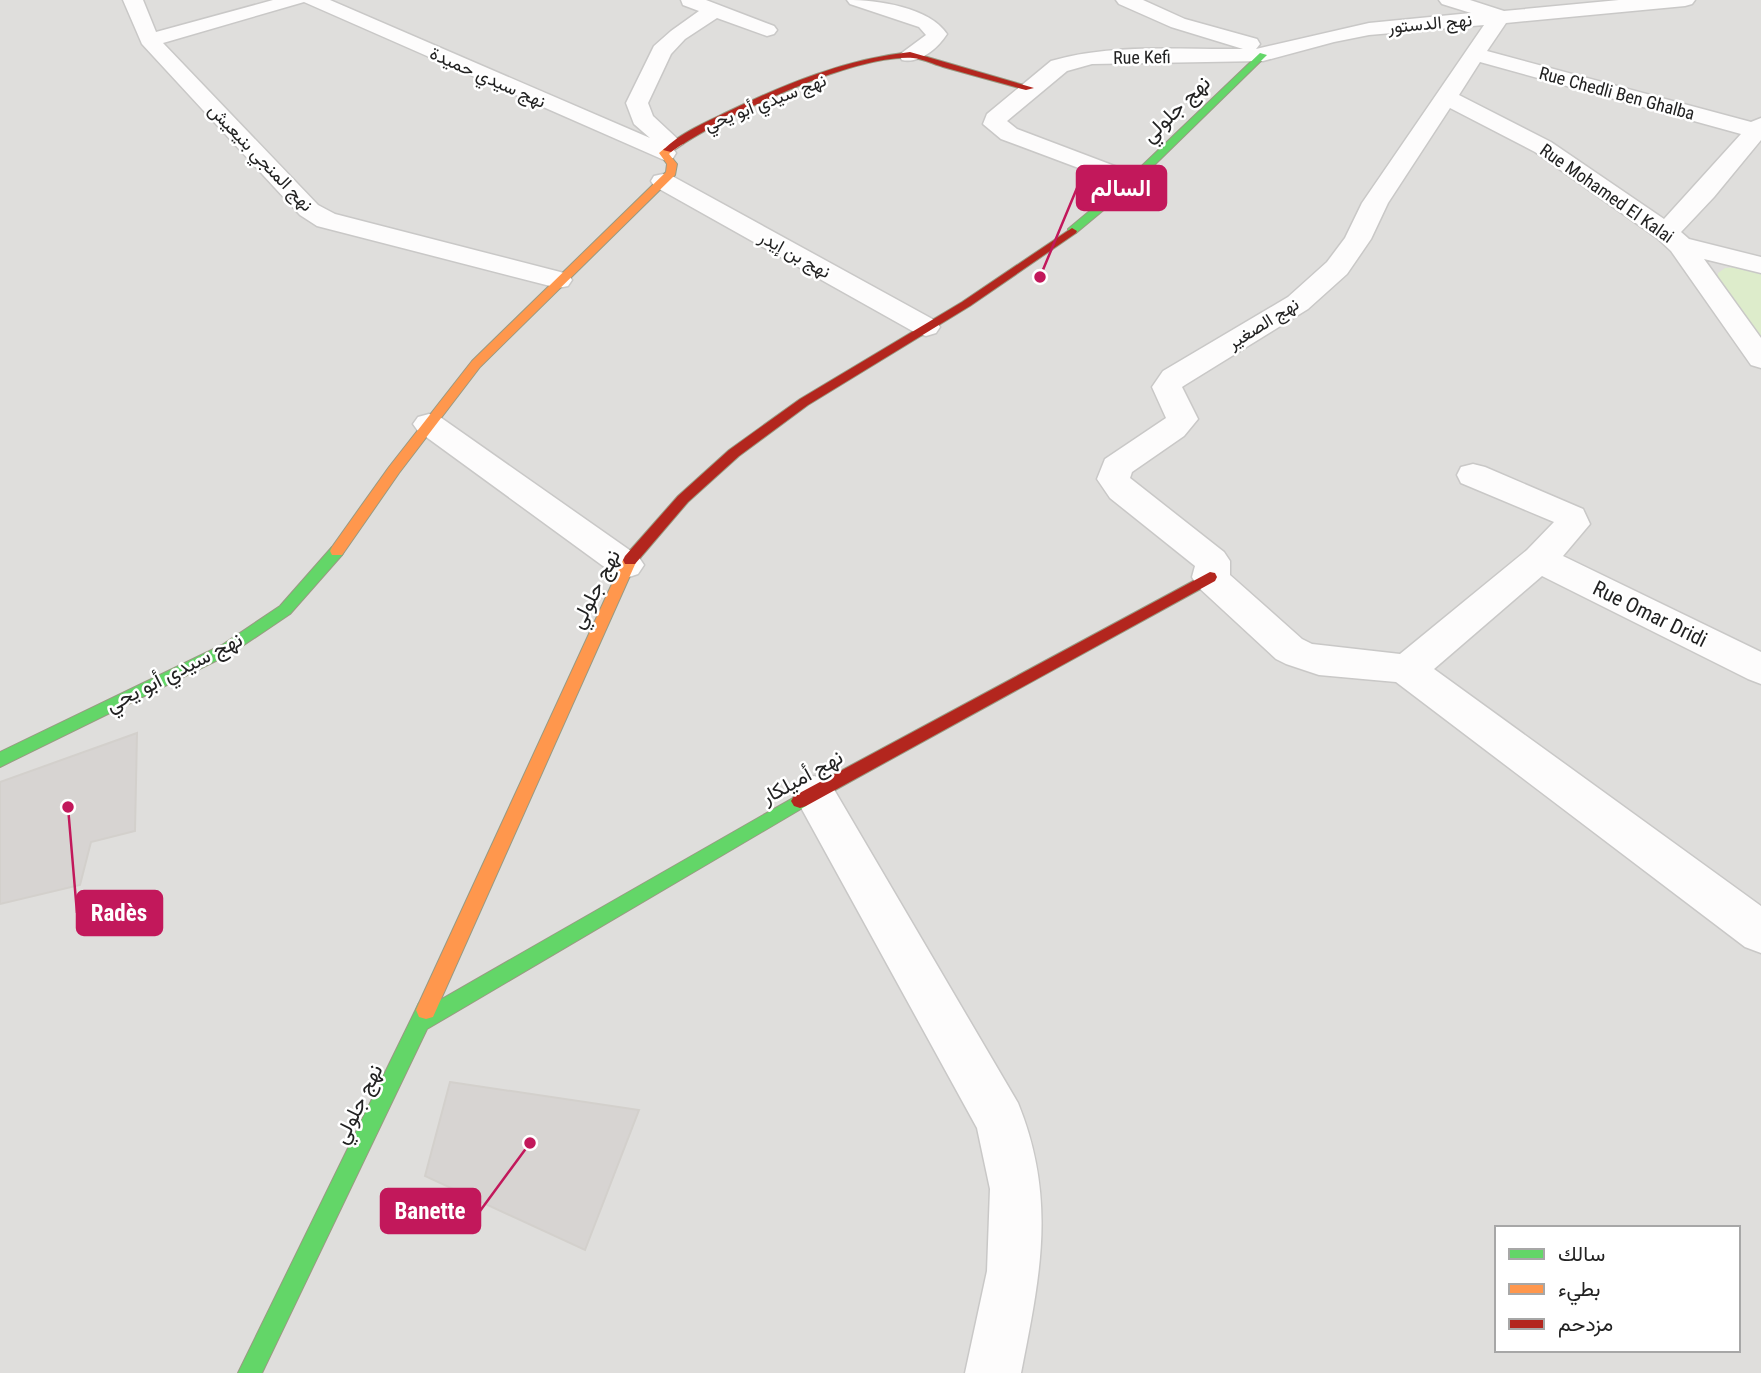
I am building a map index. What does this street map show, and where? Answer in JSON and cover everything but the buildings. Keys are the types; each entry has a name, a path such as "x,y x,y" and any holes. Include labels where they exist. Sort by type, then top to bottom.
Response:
{"street":[{"name":"نهج المنجي بنيعيش","path":"133,0 149,40 309,210 326,220 558,280"},
{"path":"149,40 296,0"},
{"name":"نهج سيدي حميدة","path":"313,0 667,148"},
{"path":"689,0 767,30"},
{"path":"857,0 926,23 933,28 937,34 933,40 910,55"},
{"path":"1126,0 1178,23 1268,53"},
{"path":"1449,0 1500,16"},
{"name":"نهج الدستور","path":"1268,53 1369,29 1500,16 1541,6 1685,0"},
{"path":"663,181 671,173 672,164 667,148 642,119 637,103 662,51 678,35 715,10"},
{"name":"نهج الصغير","path":"1210,577 1214,572 1212,561 1122,490 1114,479 1117,467 1173,429 1182,419 1167,387 1174,378 1298,303 1337,268 1358,239 1375,203 1500,16"},
{"name":"Rue Kefi","path":"1132,181 999,129 995,119 1029,88 1059,66 1092,58 1268,53"},
{"name":"نهج جلولي","path":"250,1373 421,1022 626,565 683,499 734,453 804,402 966,304 1077,228 1132,181 1268,53"},
{"name":"Rue Chedli Ben Ghalba","path":"1473,54 1760,129"},
{"name":"نهج سيدي أبو يحي","path":"667,148 692,130 749,104 875,61 910,55 1029,88"},
{"name":"Rue Mohamed El Kalai","path":"1445,97 1543,147 1673,238 1761,359"},
{"path":"1760,129 1705,192 1673,238 1761,265"},
{"name":"نهج سيدي أبو يحي","path":"0,760 227,649 285,610 335,554 476,363 558,280 663,181"},
{"name":"نهج بن إيدر","path":"663,181 926,327"},
{"path":"429,424 626,565"},
{"path":"1407,670 1539,559 1573,524 1571,517 1473,475"},
{"name":"Rue Omar Dridi","path":"1539,559 1761,669"},
{"path":"1210,577 1289,649 1303,658 1407,670 1761,932"},
{"name":"نهج أميلكار","path":"421,1022 814,793 1210,577"},
{"path":"814,793 1000,1121 1016,1189 1014,1271 993,1373"}],"shaded area":[{"path":"0,0 1761,0 1761,1373 0,1373"}],"green space":[{"path":"1739,267 1761,274 1761,339 1718,284 1718,273 1725,268"}],"traffic: fast":[{"path":"1072,231 1132,181 1263,55"},
{"path":"0,760 227,649 285,610 337,551"},
{"path":"421,1022 800,801"},
{"path":"250,1373 426,1010"}],"traffic: slow":[{"path":"337,551 394,470 476,364 671,173 672,164 664,153 668,150"},
{"path":"426,1010 630,560"}],"traffic: jam":[{"path":"668,150 716,121 785,89 886,57 919,56 1029,88"},
{"path":"630,560 683,499 734,453 804,402 966,304 1072,231"},
{"path":"800,801 1210,577"}],"place":[{"name":"السالم","path":"1040,277"},
{"name":"Radès","path":"68,807"},
{"name":"Banette","path":"530,1143"}]}
